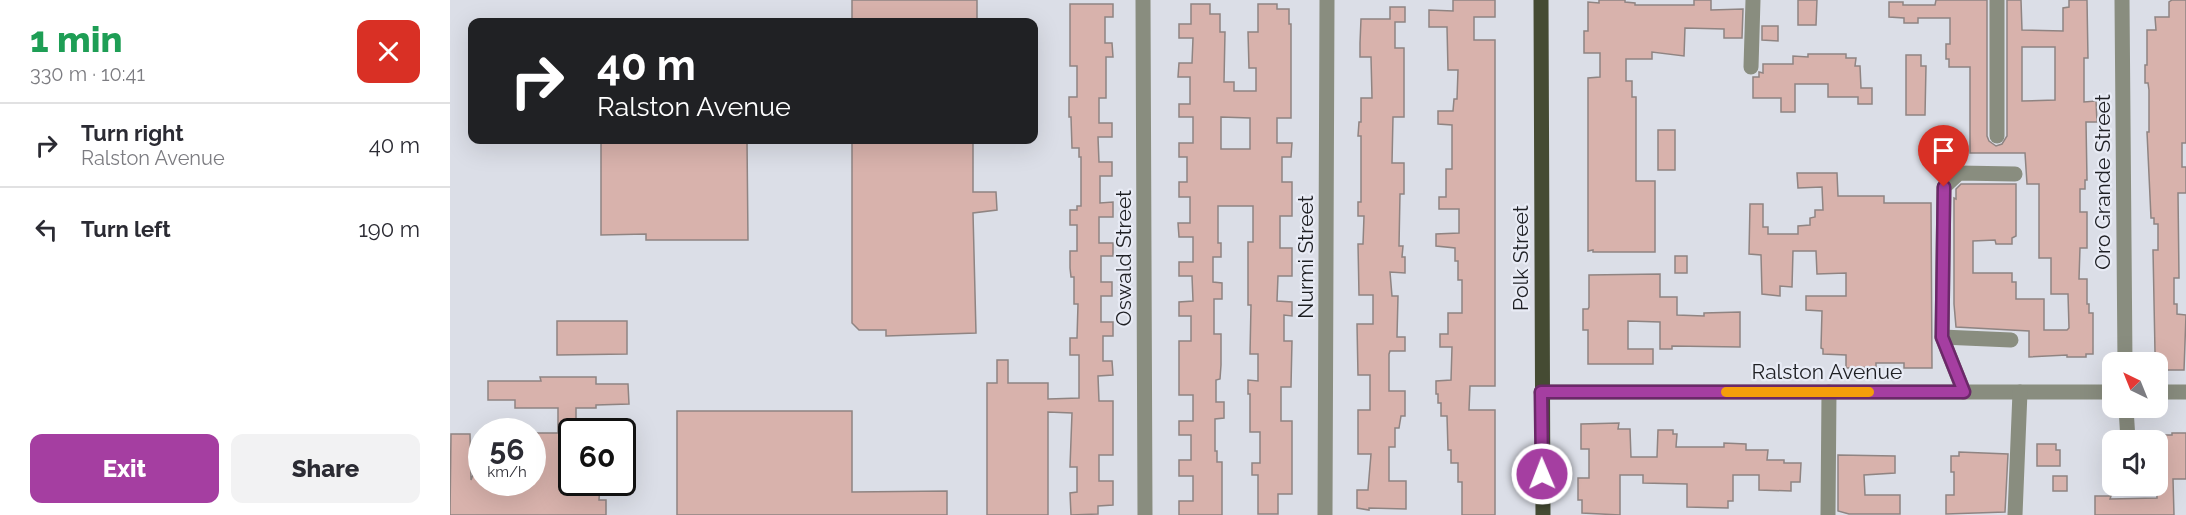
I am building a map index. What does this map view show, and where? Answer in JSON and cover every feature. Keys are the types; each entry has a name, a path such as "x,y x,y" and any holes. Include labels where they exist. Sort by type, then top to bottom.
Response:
{"main road":[{"name":"Polk Street","path":"1541,0 1543,515"}],"street":[{"name":"Oswald Street","path":"1143,0 1145,515"},
{"name":"Nurmi Street","path":"1325,515 1327,0"},
{"path":"1751,67 1753,0"},
{"path":"1997,0 1997,136"},
{"name":"Oro Grande Street","path":"2122,0 2125,352"},
{"path":"1964,392 1942,337 1944,187 1959,173 2015,174"},
{"path":"1942,337 2011,340"},
{"name":"Ralston Avenue","path":"1541,392 2102,392"},
{"path":"1828,515 1829,392"},
{"path":"2015,515 2020,392"},
{"path":"2168,392 2186,392"}],"building":[{"path":"852,0 977,0 977,18 852,18"},
{"path":"1453,0 1495,0 1495,17 1474,17 1474,40 1495,40 1495,386 1470,386 1469,410 1495,410 1495,515 1462,515 1462,482 1458,482 1458,463 1451,463 1451,450 1448,450 1447,416 1441,416 1441,403 1438,403 1438,394 1436,394 1436,381 1451,380 1452,347 1440,347 1440,334 1448,334 1448,313 1462,313 1462,280 1458,280 1455,248 1436,246 1436,234 1459,233 1459,209 1439,209 1439,197 1446,197 1446,169 1452,169 1452,125 1438,124 1438,111 1453,111 1454,99 1457,99 1458,70 1448,70 1447,27 1429,27 1429,10 1453,11"},
{"path":"1599,0 1625,0 1635,5 1694,5 1694,0 1711,0 1711,10 1743,9 1742,38 1724,38 1724,29 1685,28 1684,56 1652,52 1652,59 1626,59 1626,81 1632,81 1632,97 1636,97 1636,181 1655,181 1655,252 1588,251 1588,78 1600,77 1600,53 1584,53 1584,31 1588,31 1588,2 1599,3"},
{"path":"1798,0 1817,0 1816,25 1798,25"},
{"path":"1936,0 1987,0 1987,136 1989,141 1996,146 2002,144 2007,136 2007,0 2021,0 2022,30 2063,31 2063,8 2069,7 2069,0 2087,0 2088,58 2084,58 2084,102 2096,101 2097,122 2086,122 2087,180 2085,180 2085,189 2080,189 2080,212 2087,212 2087,248 2080,248 2079,279 2087,279 2087,304 2089,304 2089,313 2093,313 2093,354 2086,354 2086,357 2067,357 2067,355 2029,357 2029,331 1956,327 1954,198 1956,199 1956,189 1961,184 2016,184 2016,236 2012,238 2012,244 1996,244 1995,240 1973,241 1973,273 2012,273 2012,282 2016,282 2016,299 2044,299 2044,330 2067,330 2069,328 2068,294 2051,294 2051,258 2039,258 2039,184 2027,184 2025,153 1970,153 1970,67 1949,67 1949,59 1946,59 1946,44 1950,44 1950,18 1918,18 1918,23 1904,23 1904,18 1889,17 1889,2 1903,2 1903,5 1935,5","holes":["2022,47 2055,47 2055,100 2022,101"]},
{"path":"2186,0 2186,143 2182,143 2182,167 2186,167 2186,193 2178,193 2179,278 2174,278 2174,304 2177,304 2177,314 2186,315 2184,370 2168,370 2168,352 2155,352 2153,250 2158,250 2158,224 2154,224 2154,218 2151,218 2147,132 2149,132 2149,90 2148,83 2145,83 2145,65 2147,65 2147,30 2156,30 2155,17 2169,17 2169,2"},
{"path":"1070,4 1113,4 1113,17 1105,17 1105,43 1112,43 1113,57 1106,57 1106,98 1099,98 1099,123 1112,123 1112,137 1098,137 1099,162 1112,162 1112,176 1100,176 1100,203 1113,202 1113,217 1099,217 1099,243 1113,243 1113,256 1101,256 1101,282 1112,282 1112,296 1101,296 1101,322 1113,322 1113,336 1103,336 1103,361 1112,361 1113,375 1098,376 1099,401 1113,401 1113,455 1099,455 1099,481 1113,481 1113,505 1098,506 1098,514 1071,515 1070,493 1077,492 1077,467 1070,467 1072,413 1048,412 1048,515 987,515 987,383 997,383 997,360 1008,360 1008,383 1048,383 1048,399 1079,398 1079,355 1070,355 1070,338 1077,338 1078,304 1074,304 1074,277 1071,277 1070,268 1070,251 1077,251 1077,225 1070,225 1070,210 1077,210 1077,206 1081,206 1081,157 1079,157 1079,148 1072,148 1071,117 1069,117 1069,97 1077,97 1077,66 1070,66"},
{"path":"1191,4 1210,4 1210,14 1220,14 1220,32 1225,32 1224,82 1234,82 1234,91 1256,91 1256,68 1249,68 1248,32 1258,32 1258,4 1277,4 1277,9 1289,9 1291,118 1277,118 1277,143 1292,143 1291,157 1282,157 1282,182 1292,182 1292,216 1280,216 1280,248 1292,248 1292,276 1278,276 1277,301 1292,302 1292,316 1284,315 1284,341 1292,341 1291,387 1281,387 1281,421 1292,421 1292,494 1278,494 1278,514 1258,514 1258,475 1252,475 1252,463 1260,463 1260,432 1250,432 1250,394 1248,394 1248,380 1258,381 1258,354 1250,354 1251,305 1248,305 1248,242 1253,242 1253,206 1218,206 1218,243 1221,243 1221,257 1213,257 1213,282 1222,283 1222,299 1214,299 1214,334 1221,334 1220,379 1216,380 1216,402 1224,402 1224,418 1215,419 1215,451 1217,451 1217,462 1222,462 1222,515 1179,515 1179,501 1193,501 1193,476 1179,476 1179,460 1191,460 1191,435 1179,435 1179,421 1193,421 1193,395 1179,395 1179,341 1191,341 1191,316 1179,316 1179,302 1193,301 1192,276 1179,276 1179,262 1193,262 1193,237 1179,237 1178,223 1190,223 1190,197 1179,197 1179,182 1187,182 1187,157 1179,157 1179,143 1193,143 1193,117 1179,117 1179,104 1190,104 1190,77 1178,77 1179,63 1192,63 1193,38 1179,38 1179,24 1191,24","holes":["1221,117 1250,118 1250,149 1221,149"]},
{"path":"1390,7 1405,7 1405,22 1395,22 1395,48 1404,48 1404,117 1393,117 1392,163 1404,163 1404,194 1400,194 1399,246 1403,246 1402,257 1405,257 1405,273 1390,272 1392,296 1398,296 1397,337 1405,337 1405,351 1390,351 1389,391 1405,391 1405,416 1401,416 1399,428 1395,428 1395,447 1389,447 1389,481 1406,481 1406,509 1369,508 1369,510 1357,508 1357,490 1368,490 1371,454 1358,454 1358,410 1370,410 1370,375 1358,375 1357,324 1373,324 1373,295 1359,295 1358,244 1363,244 1364,216 1358,216 1358,202 1361,202 1361,136 1358,136 1359,122 1361,122 1361,98 1372,98 1371,57 1360,57 1361,19 1390,19"},
{"path":"1762,26 1778,26 1778,41 1762,40"},
{"path":"1808,54 1846,54 1846,58 1856,58 1855,66 1860,66 1861,88 1872,88 1872,104 1858,104 1858,97 1828,97 1828,84 1795,84 1795,112 1781,112 1781,98 1753,98 1753,77 1759,77 1759,72 1763,73 1763,64 1793,64 1793,56 1808,57"},
{"path":"1906,55 1921,55 1921,66 1926,66 1925,115 1906,115"},
{"path":"1658,130 1675,130 1675,170 1658,170"},
{"path":"601,144 747,144 748,240 646,240 646,234 601,235"},
{"path":"852,144 973,144 973,192 996,192 997,210 973,213 976,333 886,336 886,330 859,330 852,323"},
{"path":"1797,173 1837,173 1838,196 1884,196 1884,203 1931,203 1932,368 1904,368 1904,363 1876,363 1876,367 1846,368 1846,355 1823,354 1821,348 1822,311 1806,310 1806,296 1846,296 1846,273 1817,274 1816,251 1793,251 1792,287 1780,286 1780,296 1762,294 1761,255 1749,254 1750,204 1763,204 1763,227 1768,227 1768,234 1798,234 1798,226 1810,225 1810,218 1815,217 1815,210 1823,210 1822,187 1798,188"},
{"path":"1675,256 1687,256 1687,273 1675,273"},
{"path":"1660,274 1660,297 1677,297 1677,315 1704,316 1704,313 1740,312 1740,347 1672,346 1672,349 1660,349 1660,322 1628,321 1628,349 1653,349 1653,364 1588,364 1588,330 1583,330 1583,309 1589,307 1589,275"},
{"path":"557,321 627,321 627,354 557,355"},
{"path":"540,377 596,377 596,384 628,384 629,404 576,408 576,418 558,418 558,408 515,408 515,400 488,400 488,381 541,381"},
{"path":"677,411 852,411 852,492 947,491 947,515 677,515"},
{"path":"1619,423 1618,429 1630,429 1631,457 1657,457 1658,430 1673,430 1673,434 1677,434 1676,447 1724,447 1724,443 1746,444 1746,450 1768,450 1767,460 1801,463 1800,482 1791,482 1791,491 1759,490 1759,475 1733,475 1733,501 1728,501 1728,508 1687,507 1687,484 1643,483 1643,475 1620,475 1620,515 1582,513 1582,500 1578,500 1578,478 1589,478 1589,449 1581,449 1581,424"},
{"path":"546,433 558,433 558,496 599,496 599,500 606,500 606,515 450,515 451,434 468,434 468,496 546,496"},
{"path":"2172,433 2186,433 2186,479 2173,479 2174,515 2095,515 2095,496 2111,496 2110,499 2168,496 2168,435"},
{"path":"2037,444 2056,444 2056,450 2060,450 2060,466 2037,466"},
{"path":"1959,452 2008,454 2005,512 1946,514 1946,495 1954,495 1951,456 1959,456"},
{"path":"1838,455 1895,456 1895,473 1864,475 1865,495 1900,495 1900,514 1849,514 1838,511"},
{"path":"2053,476 2067,476 2067,491 2053,491"}],"slow traffic":[{"path":"1726,392 1869,392"}],"route":[{"path":"1542,474 1541,392 1964,392 1942,337 1944,187"}]}
